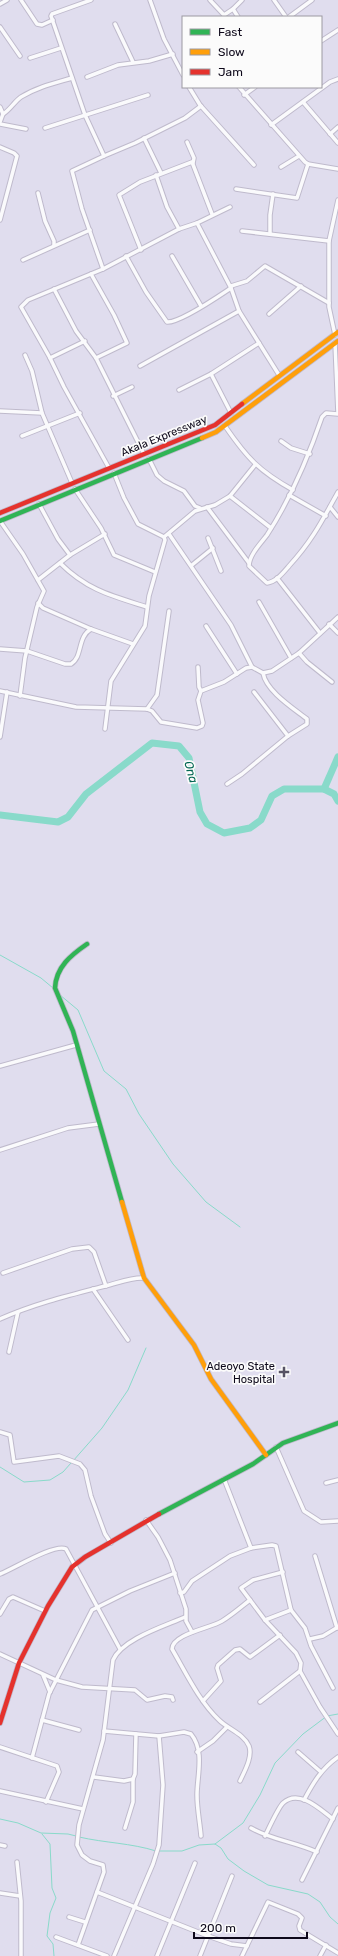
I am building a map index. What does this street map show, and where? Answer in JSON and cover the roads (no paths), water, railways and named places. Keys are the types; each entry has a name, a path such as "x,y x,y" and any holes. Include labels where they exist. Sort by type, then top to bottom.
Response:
{"street":[{"path":"0,4 7,0"},
{"path":"21,0 37,24 42,25 53,20"},
{"path":"91,0 52,14 61,48 85,115 104,156"},
{"path":"150,0 164,39 182,73"},
{"path":"210,0 222,15 233,9 242,0"},
{"path":"274,0 285,16"},
{"path":"290,16 312,0"},
{"path":"233,9 237,16"},
{"path":"115,24 133,62"},
{"path":"0,27 20,56"},
{"path":"322,40 338,30"},
{"path":"30,58 61,48"},
{"path":"87,77 102,70 133,62 149,61 173,54"},
{"path":"26,129 0,123 3,114 17,100 28,93 72,78"},
{"path":"271,125 338,79"},
{"path":"190,88 201,106 254,166"},
{"path":"240,88 244,95 308,164 338,169"},
{"path":"244,95 254,88"},
{"path":"45,128 148,95"},
{"path":"303,102 338,143"},
{"path":"103,269 82,209 72,171 186,118 201,106"},
{"path":"0,107 3,114"},
{"path":"330,134 338,127"},
{"path":"144,138 161,173"},
{"path":"187,142 194,158 193,163 212,214"},
{"path":"0,148 18,156 0,220"},
{"path":"281,168 299,156"},
{"path":"141,250 119,193 156,175 193,163"},
{"path":"236,190 297,198 308,164"},
{"path":"156,175 167,207 179,229"},
{"path":"38,193 46,221 55,243"},
{"path":"270,234 270,215 273,194"},
{"path":"336,334 329,303 329,241 338,200"},
{"path":"109,468 21,307 28,300 103,269 179,229 196,223 212,214 230,207"},
{"path":"196,223 231,287 238,311 279,375"},
{"path":"23,260 55,243 90,230"},
{"path":"242,231 329,241"},
{"path":"126,256 164,320 171,322 201,306 231,287 247,281 264,266 329,303"},
{"path":"172,256 201,306"},
{"path":"91,274 114,315 126,343 96,358"},
{"path":"269,314 301,286"},
{"path":"54,289 69,318 96,358 113,396 128,421 144,454"},
{"path":"140,366 238,311"},
{"name":"Akala Expressway","path":"0,513 208,429 336,334"},
{"path":"50,358 85,342"},
{"path":"249,563 293,490 310,454 324,415 338,413 336,342"},
{"name":"Akala Expressway","path":"0,521 114,473 198,441 216,432 336,342"},
{"path":"179,390 211,374 259,343"},
{"path":"25,355 32,371 42,413 72,483"},
{"path":"211,374 231,413"},
{"path":"113,396 132,386"},
{"path":"0,411 42,413"},
{"path":"22,436 80,413"},
{"path":"225,426 242,451 255,465 293,490"},
{"path":"281,441 291,448 310,454"},
{"path":"149,459 157,475 164,481 184,491 195,506 200,508 207,508 230,496 235,492 255,465"},
{"path":"114,473 124,498 138,524 164,537"},
{"path":"91,476 93,482"},
{"path":"76,490 105,534 112,552 116,556 155,572"},
{"path":"207,508 249,563 249,566 267,583 277,578 310,543 338,492"},
{"path":"289,495 326,516"},
{"path":"230,496 271,528"},
{"path":"39,504 58,539 70,555"},
{"path":"330,507 338,517"},
{"path":"164,537 200,508"},
{"path":"0,521 23,554 44,591 38,603 27,651 20,696"},
{"path":"38,580 70,555 105,534"},
{"path":"169,534 231,625 252,667 263,673 272,671 299,653 338,617"},
{"path":"105,729 113,676 145,626 147,607 155,572 165,540 164,537"},
{"path":"208,538 221,571"},
{"path":"192,566 213,548"},
{"path":"60,563 71,574 93,589 147,607"},
{"path":"277,578 320,633"},
{"path":"259,602 291,658"},
{"path":"38,603 43,608 91,630 134,644"},
{"path":"147,709 157,695 169,611"},
{"path":"329,624 338,633"},
{"path":"206,626 237,674"},
{"path":"0,649 27,651 65,664 71,664 76,660 83,637 91,630"},
{"path":"299,653 307,662 332,682"},
{"path":"0,691 76,707 147,709 152,711 161,722 200,727 203,720 198,700 201,691 199,687 198,667"},
{"path":"201,691 224,682 246,668 252,667"},
{"path":"227,784 242,774 288,736 308,724 308,720 282,699 265,680 263,673"},
{"path":"0,737 7,692"},
{"path":"254,692 288,736"},
{"path":"86,944 71,954 64,962 55,984 76,1045 144,1278 194,1345 211,1378 266,1455"},
{"path":"0,1066 76,1045"},
{"path":"0,1150 68,1128 99,1124"},
{"path":"3,1273 72,1250 88,1248 94,1252 106,1286"},
{"path":"0,1319 92,1289 130,1279 144,1278"},
{"path":"92,1289 128,1340"},
{"path":"9,1352 18,1312"},
{"path":"0,1723 19,1663 66,1575 75,1565 146,1520 194,1496 266,1455 288,1440 338,1423"},
{"path":"0,1432 10,1435 14,1462 59,1456 82,1465 86,1470 91,1496 105,1534 111,1543"},
{"path":"276,1447 304,1511 321,1522 338,1521"},
{"path":"224,1479 251,1548"},
{"path":"326,1483 338,1480"},
{"path":"146,1520 165,1549 175,1573 186,1610 185,1617 192,1632"},
{"path":"180,1593 184,1592 192,1581 224,1559 251,1548 272,1545 276,1546 292,1610 310,1639 311,1646 333,1688"},
{"path":"0,1574 48,1552 61,1548 66,1549 120,1649"},
{"path":"310,1639 323,1636 338,1628 315,1556"},
{"path":"283,1572 253,1580 244,1585 242,1590 265,1620 299,1658 300,1671 320,1707 338,1734"},
{"path":"32,1758 50,1692 92,1610 175,1573"},
{"path":"0,1614 13,1597 45,1612"},
{"path":"240,1781 250,1756 249,1747 246,1741 213,1714 203,1701 172,1649 174,1642 192,1632 221,1621 250,1600"},
{"path":"265,1620 292,1610"},
{"path":"78,1945 104,1872 104,1866 82,1855 76,1845 83,1809 94,1777 104,1731 113,1660 120,1649 143,1635 185,1617"},
{"path":"203,1701 221,1681 217,1668 218,1665 235,1650 240,1650 250,1657 280,1635"},
{"path":"0,1654 43,1675 82,1687 135,1690 146,1700 165,1696 172,1697 173,1700"},
{"path":"260,1702 300,1671"},
{"path":"43,1675 50,1692"},
{"path":"42,1720 79,1730"},
{"path":"198,1752 213,1741 227,1727"},
{"path":"104,1731 159,1736 188,1732 192,1736 198,1752 200,1768 197,1799 201,1836"},
{"path":"126,1828 133,1802 136,1734"},
{"path":"114,1956 153,1864 159,1845 163,1785 159,1736"},
{"path":"195,1745 202,1748"},
{"path":"0,1747 56,1765 59,1772 46,1802"},
{"path":"298,1752 321,1772"},
{"path":"304,1800 326,1765 338,1757"},
{"path":"94,1777 124,1781 133,1779"},
{"path":"0,1791 83,1809"},
{"path":"265,1836 283,1804 289,1800 304,1800 311,1802 332,1819"},
{"path":"302,1880 338,1808"},
{"path":"251,1828 265,1836 299,1844 317,1852"},
{"path":"0,1845 5,1846"},
{"path":"17,1862 22,1914 21,1956"},
{"path":"157,1956 195,1863"},
{"path":"200,1956 232,1876"},
{"path":"97,1892 208,1936 232,1944 247,1946"},
{"path":"0,1894 20,1896"},
{"path":"242,1956 268,1902 298,1914 302,1918 299,1929 338,1953"},
{"path":"69,1917 85,1922"},
{"path":"56,1937 108,1956"},
{"path":"320,1956 326,1945"}],"waterway":[{"name":"Ona","path":"0,815 58,822 68,817 86,794 152,743 179,746 189,758 200,812 207,824 224,833 250,828 261,820 272,796 284,789 324,789 334,794 338,801"},
{"path":"324,789 338,757"},
{"path":"0,955 41,978 53,988"},
{"path":"60,995 78,1010 104,1071 126,1089 139,1114 173,1164 206,1202 240,1227"},
{"path":"73,1461 102,1428 128,1390 146,1348"},
{"path":"0,1467 24,1482 50,1480 63,1472 71,1463"},
{"path":"215,1844 243,1823 260,1795 275,1763 303,1734 327,1716 338,1714"},
{"path":"0,1819 18,1823 41,1833 68,1834 76,1836"},
{"path":"42,1834 50,1844 52,1888 56,1898 50,1913 47,1936 53,1944 54,1956"},
{"path":"79,1837 137,1846 156,1851"},
{"path":"159,1851 182,1851 199,1845 215,1844 221,1848 228,1859 244,1871 268,1885 308,1894 320,1902 330,1917 338,1924"}],"place":[{"name":"Adeoyo State Hospital","path":"284,1372"}]}
